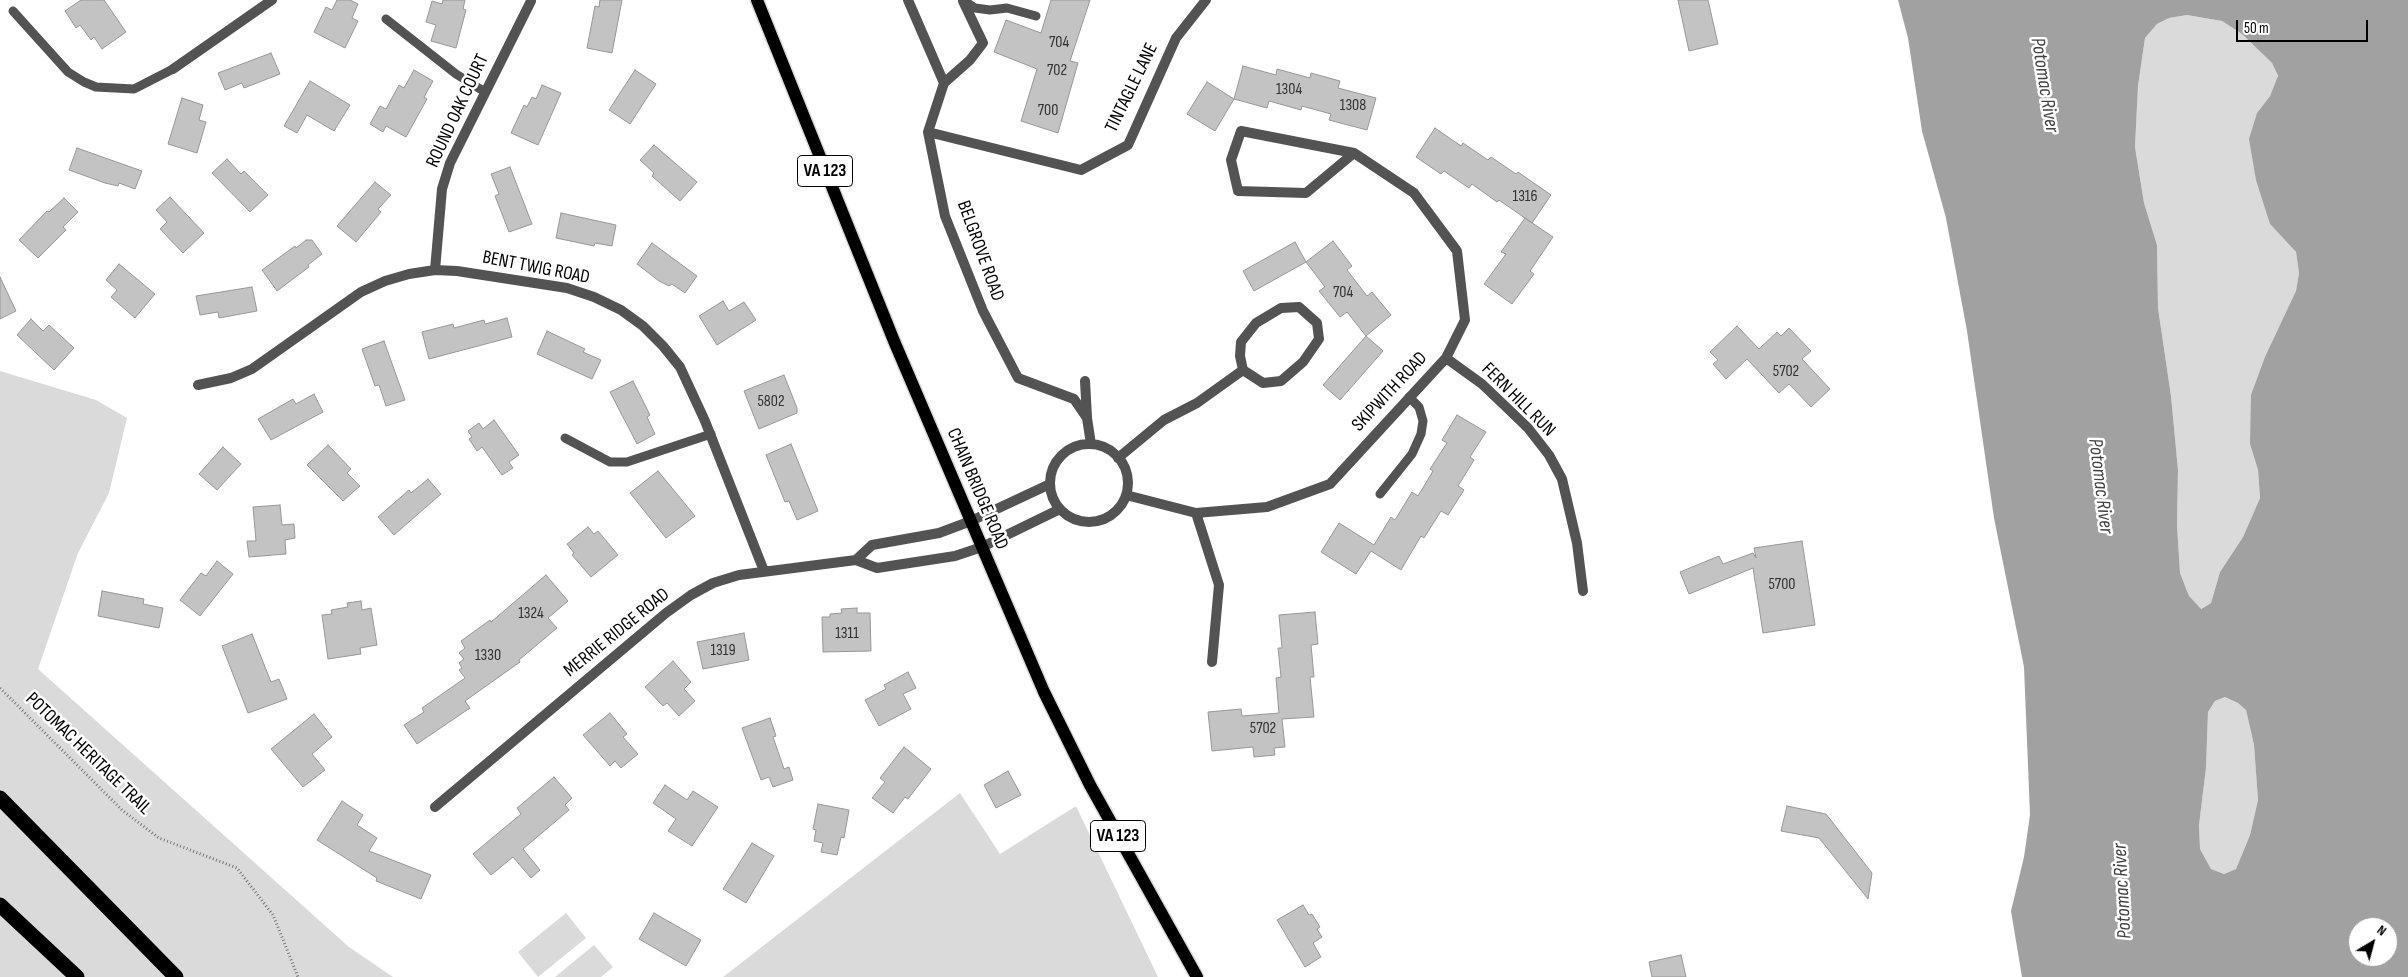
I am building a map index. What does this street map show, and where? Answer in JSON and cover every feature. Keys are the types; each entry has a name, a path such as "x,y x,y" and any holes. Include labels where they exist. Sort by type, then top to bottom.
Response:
{"highway":[{"path":"0,798 176,977"},
{"path":"0,905 77,977"}],"main road":[{"name":"CHAIN BRIDGE ROAD","path":"756,0 894,341 1066,739 1197,977"}],"street":[{"path":"173,69 272,0"},
{"path":"908,0 944,83 970,60 983,43 963,0"},
{"name":"TINTAGLE LANE","path":"928,132 1081,170 1128,145 1176,38 1206,0"},
{"name":"ROUND OAK COURT","path":"435,270 442,189 459,142 531,1"},
{"name":"BELGROVE ROAD","path":"944,83 928,132 945,216 983,311 1018,378 1074,399 1087,418 1091,444"},
{"name":"SKIPWITH ROAD","path":"1126,495 1196,514 1266,507 1330,484 1446,358 1465,320 1457,251 1414,193 1354,153 1241,131 1231,160 1238,191 1306,193 1354,153"},
{"name":"BENT TWIG ROAD","path":"198,385 231,378 252,369 369,289 385,281 409,274 435,270 457,271 567,288 594,297 621,310 643,326 680,367 710,434 764,571"},
{"path":"1299,307 1317,323 1319,339 1303,362 1281,381 1263,384 1243,370 1240,356 1241,342 1256,323 1281,308 1299,307"},
{"name":"FERN HILL RUN","path":"1446,358 1482,384 1528,428 1549,455 1562,479 1577,543 1583,591"},
{"path":"1118,458 1164,420 1198,403 1243,370"},
{"path":"1085,380 1087,418"},
{"path":"1091,444 1102,446 1118,458 1126,471 1128,483 1121,507 1111,516 1099,521 1086,522 1073,519 1060,509 1051,494 1050,484 1052,472 1058,460 1066,451 1078,446 1091,444"},
{"path":"856,560 872,545 940,533 971,521 1050,484"},
{"name":"MERRIE RIDGE ROAD","path":"435,807 600,668 691,595 713,584 739,575 856,560 877,568 956,556 982,547 1060,509"},
{"path":"1196,514 1219,585 1212,662"}],"lane":[{"path":"963,0 975,8 990,10 1007,8 1036,16"},
{"path":"13,11 68,72 96,87 134,89 173,69"},
{"path":"386,19 456,74 485,92"},
{"path":"1380,494 1412,454 1421,434 1423,421 1419,407 1409,397"},
{"path":"564,438 610,462 627,462 710,434"}],"path":[{"name":"POTOMAC HERITAGE TRAIL","path":"0,688 122,810 159,838 237,868 273,915 298,977"}],"shaded area":[{"path":"2187,15 2222,21 2242,34 2272,63 2278,77 2270,96 2257,113 2270,224 2296,252 2299,273 2296,291 2285,320 2250,444 2258,470 2260,498 2243,537 2220,572 2211,603 2200,609 2189,596 2180,573 2177,525 2178,470 2171,396 2158,308 2157,245 2144,203 2135,147 2138,86 2145,38 2157,24 2169,18"},
{"path":"0,371 96,400 127,418 109,493 78,553 38,669 349,947 393,977 0,977"},
{"path":"2225,697 2238,703 2246,710 2254,745 2258,800 2250,835 2236,869 2224,874 2211,869 2200,849 2199,825 2206,768 2208,712 2215,701"},
{"path":"960,793 1000,854 1076,806 1158,977 723,977"},
{"path":"566,913 586,938 538,977 518,952"},
{"path":"594,945 613,967 601,977 555,977"}],"water":[{"name":"Potomac River","path":"1898,0 2408,0 2408,977 2022,977 2011,911 2024,857 2030,815 2024,667 1994,518 1967,331 1946,218 1922,131 1908,38","holes":["2187,15 2222,21 2242,34 2272,63 2278,76 2270,96 2257,113 2249,139 2256,180 2270,224 2296,252 2299,273 2296,291 2265,357 2251,395 2250,444 2258,470 2260,498 2243,537 2220,572 2211,603 2201,609 2189,596 2180,573 2177,525 2178,470 2171,396 2158,308 2157,245 2144,203 2135,147 2138,86 2145,38 2157,24 2169,18","2225,697 2238,703 2246,710 2254,745 2258,800 2250,835 2236,869 2224,874 2211,869 2200,849 2199,825 2206,768 2208,712 2215,701"]}],"building":[{"path":"81,0 104,0 126,32 102,49 94,37 91,40 80,25 76,28 65,11"},
{"path":"337,0 350,0 358,4 352,18 358,21 345,48 314,32 326,7 332,10"},
{"path":"443,0 465,0 463,9 466,10 456,48 431,41 436,25 426,22 432,1 442,4"},
{"path":"600,0 622,0 612,53 587,48 595,6 599,7"},
{"path":"1051,0 1090,0 1070,61 1078,63 1058,133 1021,121 1037,69 994,52 1006,20 1041,33"},
{"path":"1678,0 1708,0 1718,44 1689,51"},
{"path":"271,53 280,74 244,88 242,83 225,90 218,73"},
{"path":"1243,66 1276,75 1277,69 1310,78 1311,73 1340,81 1338,88 1376,98 1367,130 1329,120 1331,114 1302,106 1301,110 1269,101 1267,108 1234,99"},
{"path":"414,70 433,81 424,97 427,99 406,137 386,126 383,132 370,124 380,106 386,109 399,85 404,88"},
{"path":"635,70 656,84 630,124 609,110"},
{"path":"310,81 350,105 334,131 307,115 297,133 284,126"},
{"path":"1207,82 1234,99 1215,131 1187,114"},
{"path":"542,85 561,93 538,145 511,133 524,105 527,107 532,97 536,99"},
{"path":"182,98 203,105 199,120 206,122 197,153 168,144"},
{"path":"1435,128 1461,146 1463,143 1488,160 1491,157 1516,174 1518,172 1551,195 1532,223 1472,184 1469,188 1444,171 1441,174 1416,157"},
{"path":"654,145 697,182 680,201 652,176 654,173 640,160"},
{"path":"77,148 142,171 135,189 119,183 118,186 105,183 69,170"},
{"path":"227,159 241,174 244,171 268,195 250,212 212,173"},
{"path":"510,167 532,224 509,232 495,196 499,194 491,174"},
{"path":"375,182 391,195 378,209 381,212 356,242 337,226"},
{"path":"170,197 204,233 183,253 160,229 167,222 156,210"},
{"path":"64,198 78,212 63,227 66,230 38,258 19,240 47,211 49,212"},
{"path":"561,213 616,225 612,246 595,243 594,246 556,238"},
{"path":"1525,218 1553,237 1530,271 1534,274 1512,304 1484,284 1506,254 1501,252"},
{"path":"306,240 312,240 322,254 308,265 309,267 277,291 262,270"},
{"path":"1333,241 1352,266 1347,270 1367,296 1372,292 1391,315 1366,336 1347,312 1340,317 1319,291 1325,287 1306,262"},
{"path":"1295,242 1306,262 1254,291 1243,271"},
{"path":"652,243 697,276 685,293 672,284 669,286 659,281 637,264"},
{"path":"119,264 155,294 135,318 111,297 117,290 106,280"},
{"path":"0,277 16,311 0,319"},
{"path":"252,287 257,311 219,318 218,312 200,315 196,296"},
{"path":"723,301 729,311 744,302 756,320 717,345 699,316"},
{"path":"507,318 512,337 429,359 422,332 453,324 454,328 484,320 485,324"},
{"path":"31,319 43,331 49,325 74,348 54,370 17,335"},
{"path":"1737,326 1759,349 1777,332 1781,336 1789,328 1811,351 1802,359 1830,389 1811,407 1789,384 1779,393 1747,359 1726,379 1713,364 1718,360 1710,352"},
{"path":"547,331 585,349 583,352 601,360 592,379 537,354"},
{"path":"1366,336 1383,351 1340,400 1323,385"},
{"path":"384,341 405,400 386,406 379,385 375,386 362,349"},
{"path":"784,375 797,408 797,413 759,429 744,391"},
{"path":"633,381 650,415 647,417 655,434 637,444 610,392"},
{"path":"314,394 323,412 271,440 258,419 293,399 296,404"},
{"path":"1457,415 1486,432 1470,457 1474,460 1458,486 1464,490 1448,515 1441,511 1424,538 1421,536 1401,570 1371,551 1356,574 1321,552 1339,523 1374,545 1391,517 1395,520 1412,492 1418,496 1433,471 1430,469 1447,443 1442,440"},
{"path":"494,420 519,455 509,462 513,468 502,475 482,447 477,451 469,439 472,437 468,431 479,423 483,429"},
{"path":"791,444 818,511 797,520 789,501 785,502 766,455"},
{"path":"328,445 351,469 347,473 360,486 343,501 307,465"},
{"path":"223,447 241,464 217,490 199,474"},
{"path":"658,471 695,516 666,538 630,493"},
{"path":"428,479 441,494 394,535 378,517 409,490 411,493"},
{"path":"280,505 282,525 294,524 295,538 285,540 286,554 249,557 247,541 256,541 253,507"},
{"path":"588,527 594,534 598,531 618,555 591,577 572,555 574,553 567,544"},
{"path":"1802,541 1815,625 1763,633 1753,568 1689,594 1680,572 1719,556 1723,564 1753,553 1756,558 1754,548"},
{"path":"217,561 233,574 200,616 180,600 201,573 206,576"},
{"path":"546,575 568,601 548,618 557,628 519,660 520,662 465,701 470,708 417,744 404,725 424,712 422,708 465,678 459,670 462,668 459,663 464,659 459,653 465,648 461,641 490,620 491,622"},
{"path":"102,591 144,599 143,604 163,608 159,628 98,616"},
{"path":"361,601 362,610 371,608 377,645 360,648 361,654 328,659 322,615 332,614 331,610 348,607 347,603"},
{"path":"857,608 857,613 870,613 871,651 823,652 822,617 830,617 830,614 842,613 841,609"},
{"path":"1315,612 1318,644 1311,645 1314,677 1310,677 1314,717 1282,719 1285,747 1274,748 1275,755 1254,757 1253,747 1212,751 1208,712 1241,709 1242,716 1279,713 1276,678 1281,677 1278,648 1282,648 1279,615"},
{"path":"744,633 749,660 703,669 697,642"},
{"path":"252,634 271,682 279,679 287,699 248,713 222,646"},
{"path":"673,661 691,682 684,689 695,701 679,716 667,703 663,706 645,687"},
{"path":"908,672 916,688 903,694 911,709 879,726 865,700 886,689 884,685"},
{"path":"610,713 627,734 623,737 638,754 621,768 615,761 610,766 583,735"},
{"path":"314,714 332,737 312,754 325,770 303,787 271,749"},
{"path":"770,718 776,736 773,737 784,769 789,767 793,780 773,787 769,777 761,780 742,728"},
{"path":"904,747 931,769 908,799 905,797 893,813 872,798 885,782 880,778"},
{"path":"1008,771 1021,795 996,808 984,785"},
{"path":"554,777 572,798 565,805 569,810 523,849 540,870 531,878 513,857 491,875 473,854 521,814 517,808"},
{"path":"665,785 687,800 693,791 718,807 692,846 668,831 676,819 653,803"},
{"path":"342,801 363,815 357,825 377,838 369,851 431,875 421,899 376,881 377,878 317,840"},
{"path":"818,804 849,810 844,838 841,837 837,855 821,852 823,843 814,841 816,830 813,829"},
{"path":"1787,806 1826,814 1872,873 1868,899 1819,838 1781,831"},
{"path":"752,843 774,856 746,903 723,889"},
{"path":"1303,905 1309,915 1312,914 1320,927 1317,929 1322,937 1313,943 1321,957 1305,967 1277,920"},
{"path":"654,913 701,940 686,966 639,939"},
{"path":"1681,955 1686,977 1652,977 1649,962"}]}
